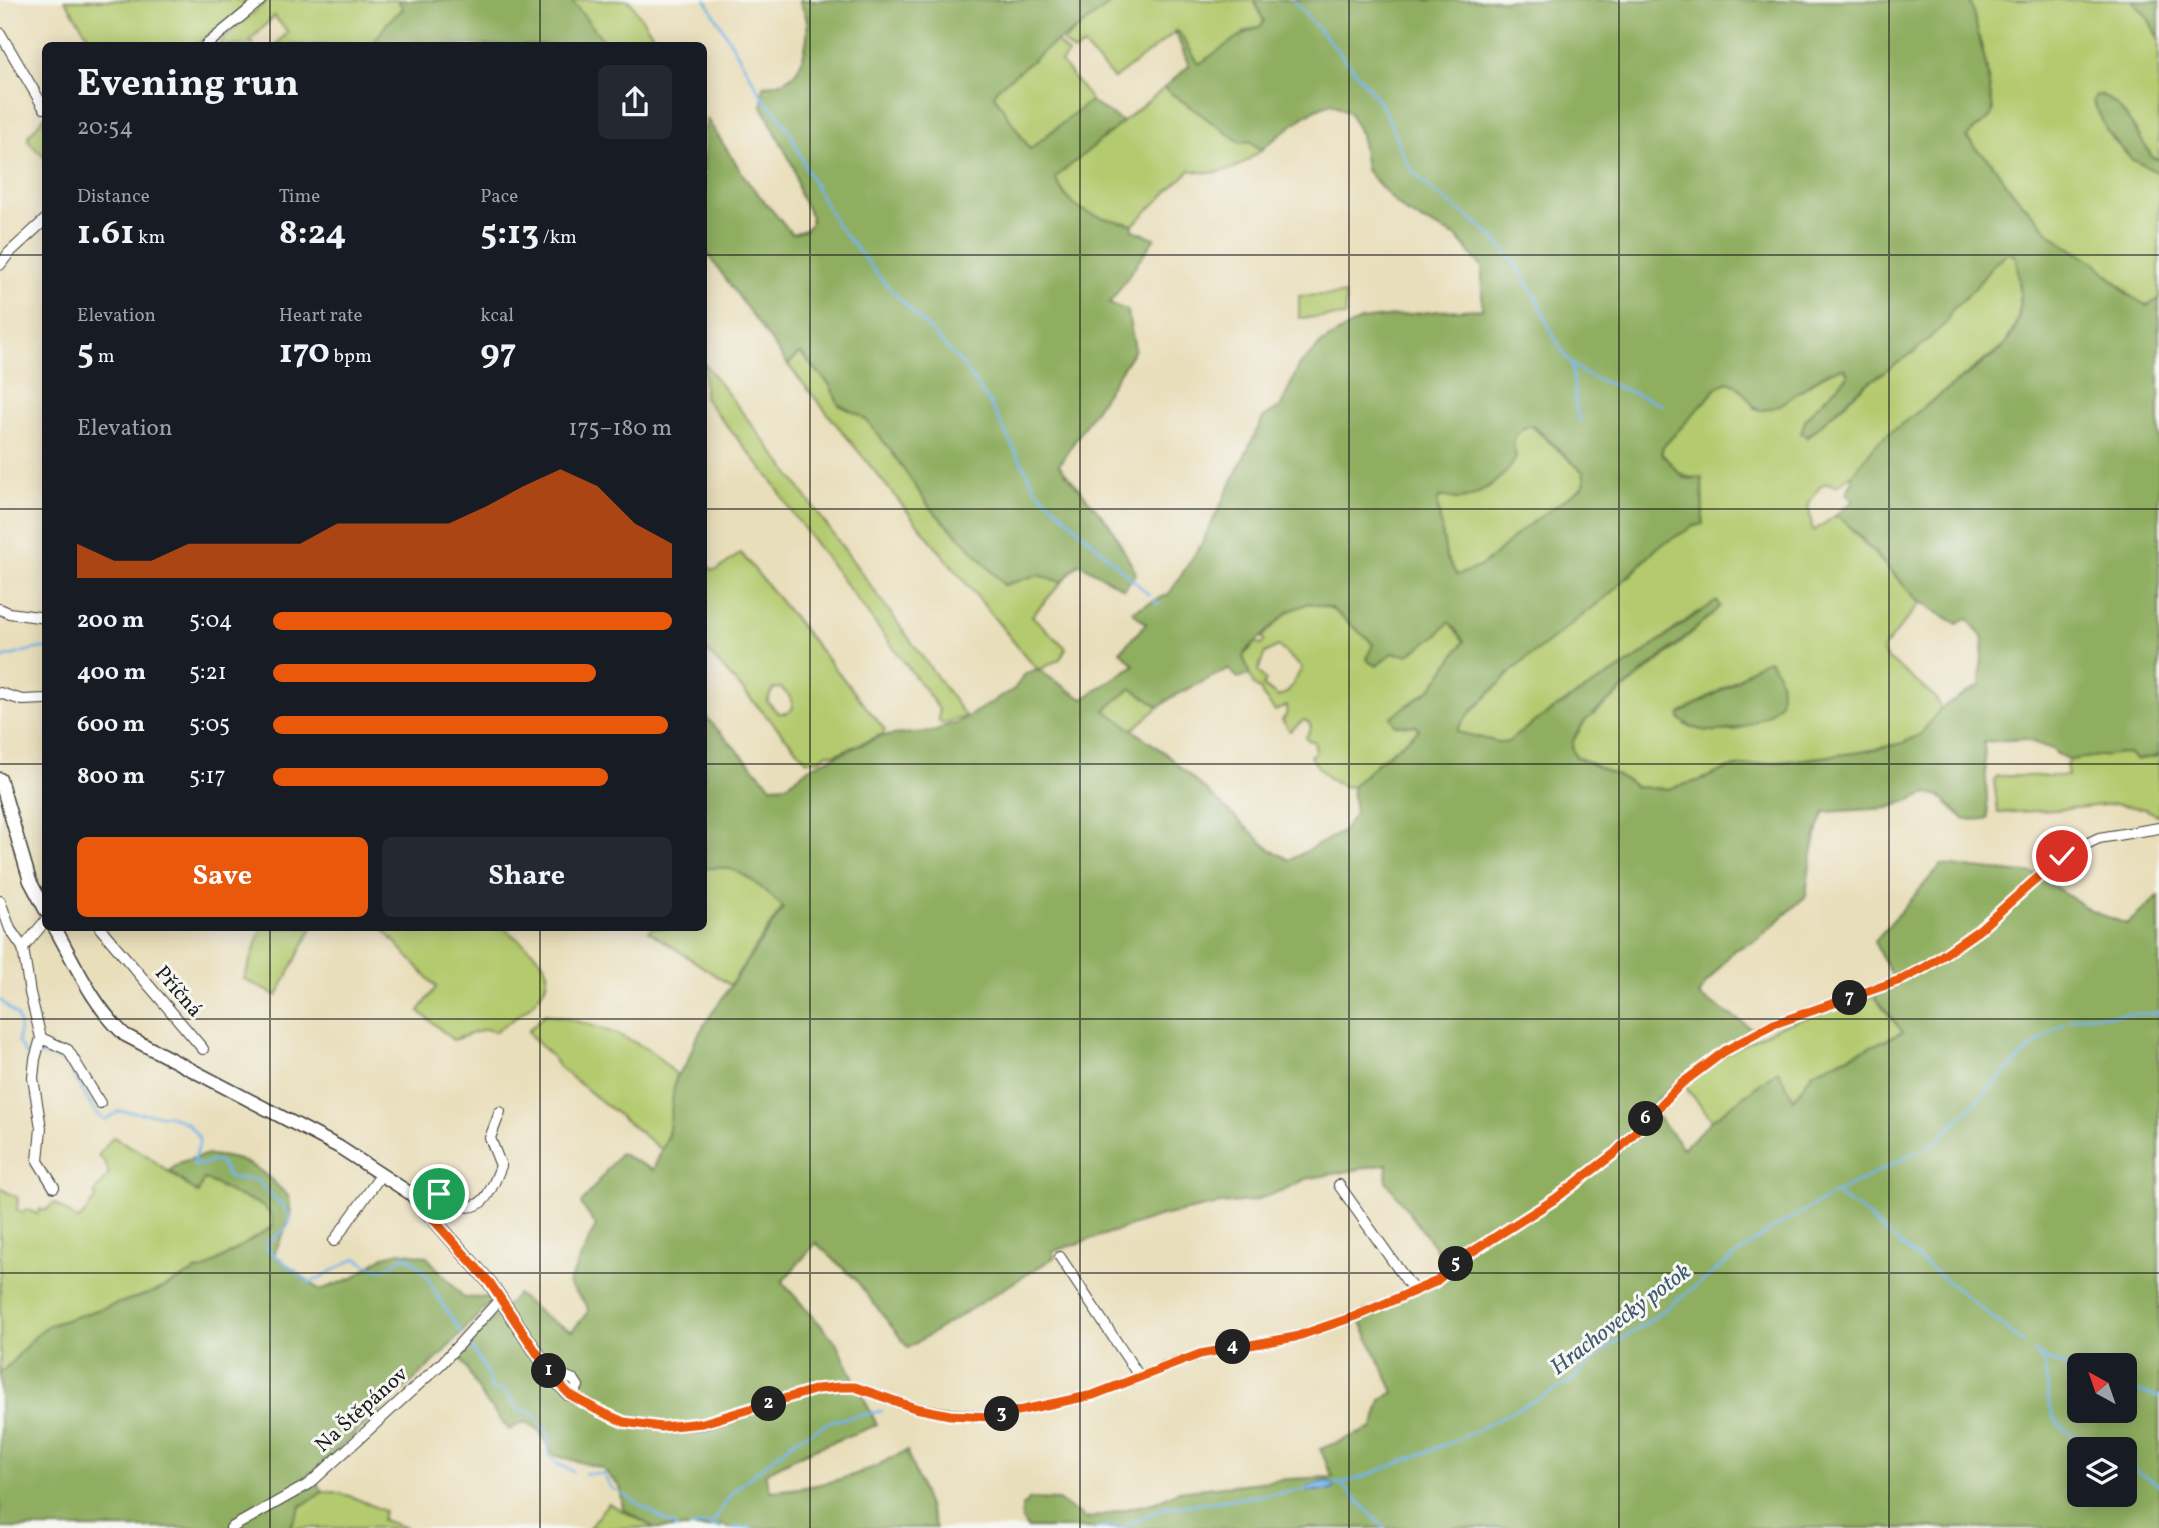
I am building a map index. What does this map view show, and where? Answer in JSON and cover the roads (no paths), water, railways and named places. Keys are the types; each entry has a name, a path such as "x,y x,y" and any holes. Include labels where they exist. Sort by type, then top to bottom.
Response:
{"street":[{"path":"210,42 261,0"},
{"path":"0,33 42,105"},
{"path":"0,265 42,223"},
{"path":"0,609 9,613 42,617"},
{"path":"0,693 22,700 42,699"},
{"path":"0,779 30,881 42,904"},
{"path":"57,931 95,998 113,1024 125,1035 339,1147 416,1200 501,1298 549,1370 569,1394 597,1410 624,1422 661,1427 703,1423 817,1389 855,1387 915,1408 950,1415 990,1417 1093,1395 1200,1354 1295,1337 1356,1316 1435,1282 1467,1255 1555,1199 1615,1153 1681,1084 1725,1051 1774,1024 1903,979 1926,967 1979,930 2062,856 2099,838 2159,828"},
{"path":"0,901 10,929 23,948 41,1038 33,1078 41,1128 38,1161 54,1188"},
{"path":"23,948 42,925"},
{"name":"Příčná","path":"103,931 202,1049"},
{"path":"41,1038 68,1050 100,1103"},
{"path":"416,1200 428,1194 439,1194 458,1205 470,1208 481,1205 500,1166 490,1138 500,1112"},
{"path":"334,1241 381,1175"},
{"path":"1339,1185 1414,1291"},
{"path":"1060,1257 1139,1377"},
{"name":"Na Štěpánov","path":"231,1528 309,1484 442,1363 501,1298"}],"water":[{"path":"1327,1481 1335,1484 1334,1489 1307,1491 1309,1485"}],"waterway":[{"path":"706,0 765,101 790,132 807,171 837,225 883,281 964,366 990,404 1036,489 1149,595"},
{"path":"1293,0 1379,102 1405,159 1418,177 1491,235 1520,271 1566,357 1584,373 1624,389"},
{"path":"1572,363 1580,422"},
{"path":"1626,390 1663,405"},
{"path":"1154,600 1159,604"},
{"path":"0,658 42,648"},
{"name":"Hrachovecký potok","path":"0,1000 17,1016 20,1025 18,1042 26,1055 33,1055"},
{"name":"Hrachovecký potok","path":"2070,1020 2082,1016 2159,1013"},
{"name":"Hrachovecký potok","path":"1335,1484 1358,1479 1457,1440 1569,1383 1603,1351 1647,1323 1767,1232 1834,1194 1935,1143 2029,1049 2064,1023"},
{"name":"Hrachovecký potok","path":"40,1055 63,1062 71,1070 96,1112 105,1120 119,1111 170,1116 187,1123 199,1137 193,1162 195,1166 215,1161 222,1165 229,1177 257,1180 282,1205 290,1219 281,1234 266,1242 266,1248 310,1283 356,1258 370,1267 380,1269 405,1256 423,1270 461,1332"},
{"path":"1835,1194 1858,1208 1890,1236"},
{"path":"1894,1239 2023,1342"},
{"name":"Hrachovecký potok","path":"469,1343 487,1373 491,1389 504,1391 518,1409 532,1413 549,1436 548,1454 556,1463 573,1471"},
{"path":"2034,1351 2044,1366 2052,1413 2061,1426 2077,1437"},
{"path":"2041,1356 2067,1368"},
{"path":"2137,1391 2159,1397"},
{"path":"712,1524 733,1491 795,1440 831,1421 882,1411"},
{"path":"2137,1472 2159,1485"},
{"name":"Hrachovecký potok","path":"585,1473 603,1474 616,1491"},
{"path":"1340,1483 1385,1528"},
{"name":"Hrachovecký potok","path":"1096,1528 1125,1526 1161,1509 1308,1489"},
{"name":"Hrachovecký potok","path":"623,1494 677,1528"},
{"name":"Hrachovecký potok","path":"690,1528 706,1524 721,1528"},
{"name":"Hrachovecký potok","path":"734,1528 751,1528"}]}
